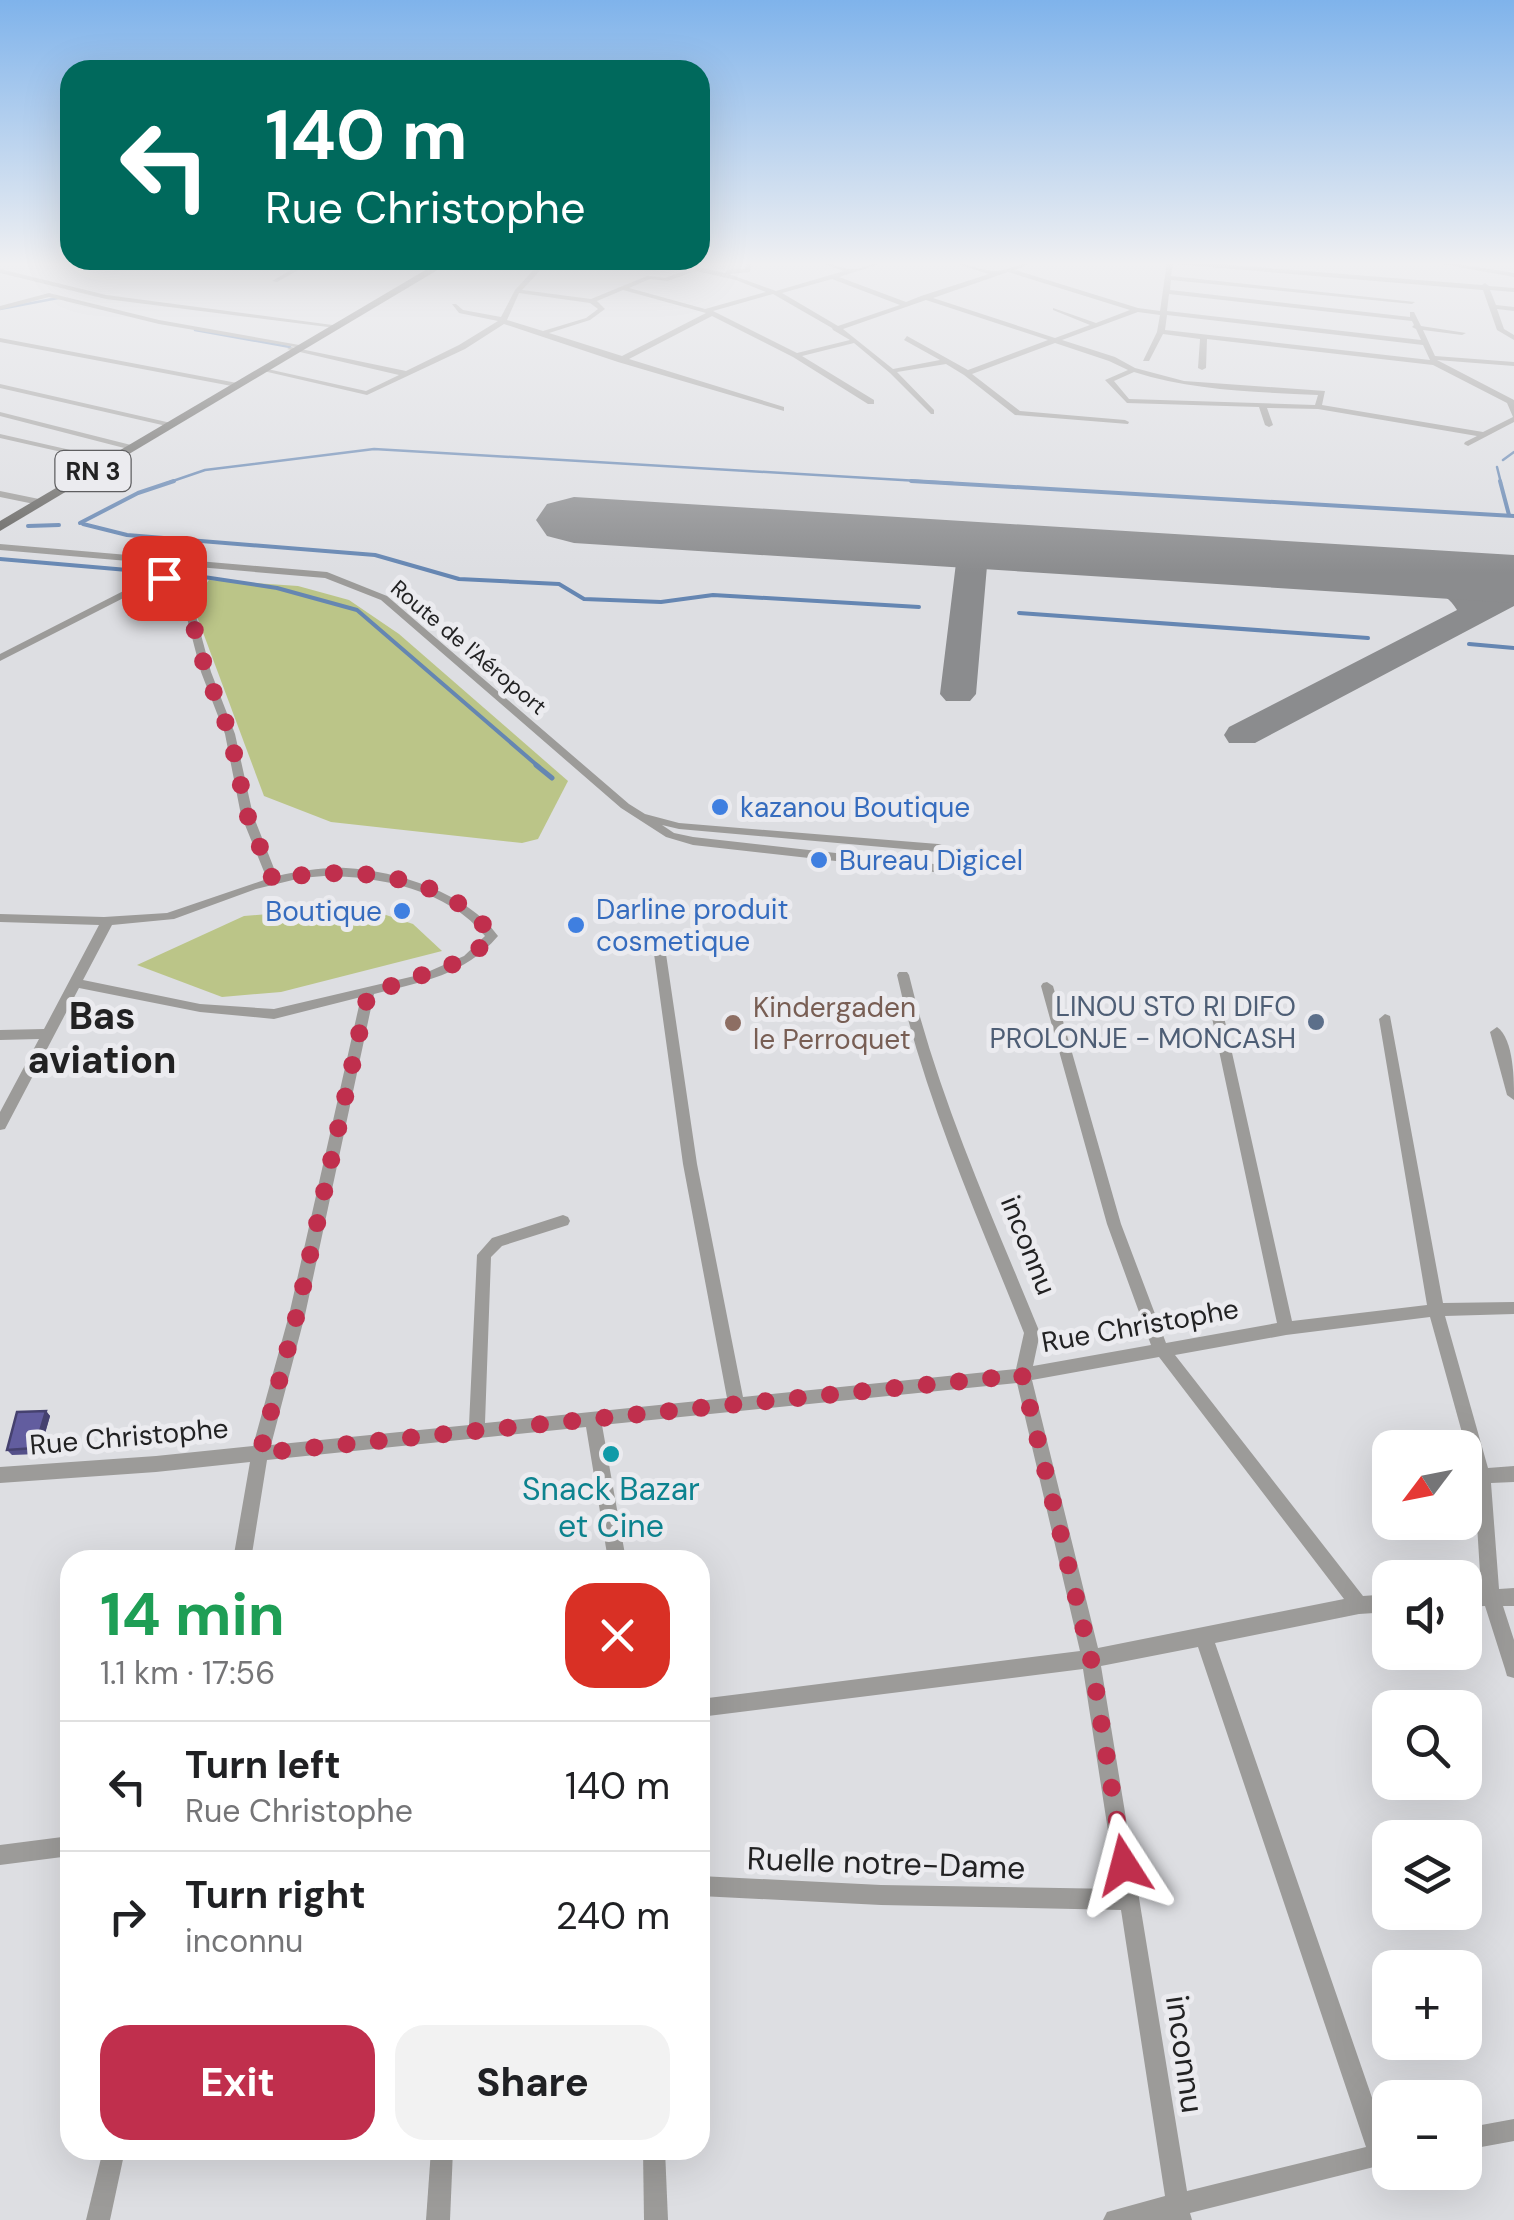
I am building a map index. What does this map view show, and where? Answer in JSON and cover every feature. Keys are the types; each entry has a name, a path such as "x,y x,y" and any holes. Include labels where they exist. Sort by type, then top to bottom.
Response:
{"main road":[{"name":"RN 3","path":"0,527 270,366"}],"street":[{"path":"134,366 236,385"},
{"path":"372,366 407,374"},
{"path":"263,370 367,393 422,366"},
{"path":"639,366 781,410"},
{"path":"813,366 871,402"},
{"path":"890,366 931,412"},
{"path":"896,370 921,366"},
{"path":"956,366 1026,415 1125,425 1128,401"},
{"path":"967,372 986,366"},
{"path":"1122,366 1131,371 1236,387 1322,393 1318,407"},
{"path":"1444,366 1511,402 1514,417 1468,444"},
{"path":"1131,371 1109,380 1128,401 1318,407 1484,435"},
{"path":"0,386 171,425"},
{"path":"1262,405 1269,426"},
{"path":"0,414 132,448"},
{"path":"0,436 110,461"},
{"path":"0,494 39,502"},
{"name":"Route de l'Aéroport","path":"0,547 327,575 356,584 384,598 626,806 670,834 693,841 943,869 959,868 963,862 956,852 938,848 698,828 646,817"},
{"path":"0,658 144,584 164,578 177,582 184,590 206,672 230,734 247,814 273,880"},
{"path":"0,918 106,924 173,916 273,880 327,870 378,872 448,899 485,924 492,936 468,959 368,994 274,1014 200,1008 77,983"},
{"path":"0,1125 106,924"},
{"path":"660,954 690,1164 736,1404"},
{"name":"inconnu","path":"903,975 914,1033 934,1090 1032,1333 1022,1375 1091,1659 1177,2211"},
{"path":"1047,986 1114,1224 1160,1347 1358,1605"},
{"path":"244,1550 260,1453 297,1314 368,994"},
{"path":"1214,999 1286,1328"},
{"path":"1384,1020 1436,1310 1469,1430"},
{"path":"1497,1032 1514,1096"},
{"path":"0,1035 45,1034"},
{"path":"477,1428 484,1255 497,1242 563,1221"},
{"name":"Rue Christophe","path":"0,1475 260,1453 1022,1375 1160,1347 1286,1328 1436,1310 1514,1308"},
{"path":"592,1420 615,1550"},
{"path":"1514,1474 1482,1476 1491,1597 1514,1670"},
{"path":"1482,1597 1514,1597"},
{"path":"710,1707 1091,1659 1372,1604"},
{"path":"1204,1638 1372,2116"},
{"path":"0,1855 60,1847"},
{"name":"Ruelle notre-Dame","path":"710,1887 880,1896 1130,1900"},
{"path":"1482,2136 1514,2130"},
{"path":"1115,2220 1177,2211 1372,2157"},
{"path":"98,2220 112,2160"},
{"path":"438,2220 441,2160"},
{"path":"654,2160 656,2220"}],"green space":[{"path":"209,580 298,586 349,600 399,634 568,781 538,839 522,843 331,822 264,796 192,603"},
{"path":"359,906 413,924 442,951 281,992 222,997 137,965 244,916"}],"building":[{"path":"46,1411 35,1448 7,1450 17,1412"}],"waterway":[{"path":"167,483 205,470 374,449 953,483"},
{"path":"1503,460 1514,452"},
{"path":"1497,467 1501,483"},
{"path":"80,523 138,493 174,481"},
{"path":"911,481 1514,516"},
{"path":"1500,481 1509,515"},
{"path":"83,524 127,535 375,555 459,579 559,584 584,599 661,602 713,595 919,607"},
{"path":"28,526 59,525"},
{"path":"0,559 197,576 277,588 357,610 539,767"},
{"path":"1019,613 1368,638"},
{"path":"1469,644 1514,648"},
{"path":"536,765 552,778"}],"taxiway":[{"path":"937,543 965,553 972,563"},
{"path":"972,563 984,552 1012,547"},
{"path":"958,694 972,563"},
{"path":"1420,573 1460,591 1474,612"},
{"path":"1242,735 1514,593"}],"runway":[{"path":"574,520 1514,579"}],"place":[{"name":"kazanou Boutique","path":"720,807"},
{"name":"Bureau Digicel","path":"819,860"},
{"name":"Boutique","path":"402,911"},
{"name":"Darline produit cosmetique","path":"576,925"},
{"name":"LINOU STO RI DIFO PROLONJE - MONCASH","path":"1316,1022"},
{"name":"Kindergaden le Perroquet","path":"733,1023"},
{"name":"Snack Bazar et Cine","path":"611,1454"}],"district":[{"name":"Bas aviation","path":"102,1038"}],"route":[{"path":"164,578 177,582 184,590 206,672 230,734 247,814 273,880 327,870 378,872 448,899 485,924 492,936 468,959 426,977 368,994 297,1314 260,1453 1022,1375 1091,1659 1124,1865"}]}
